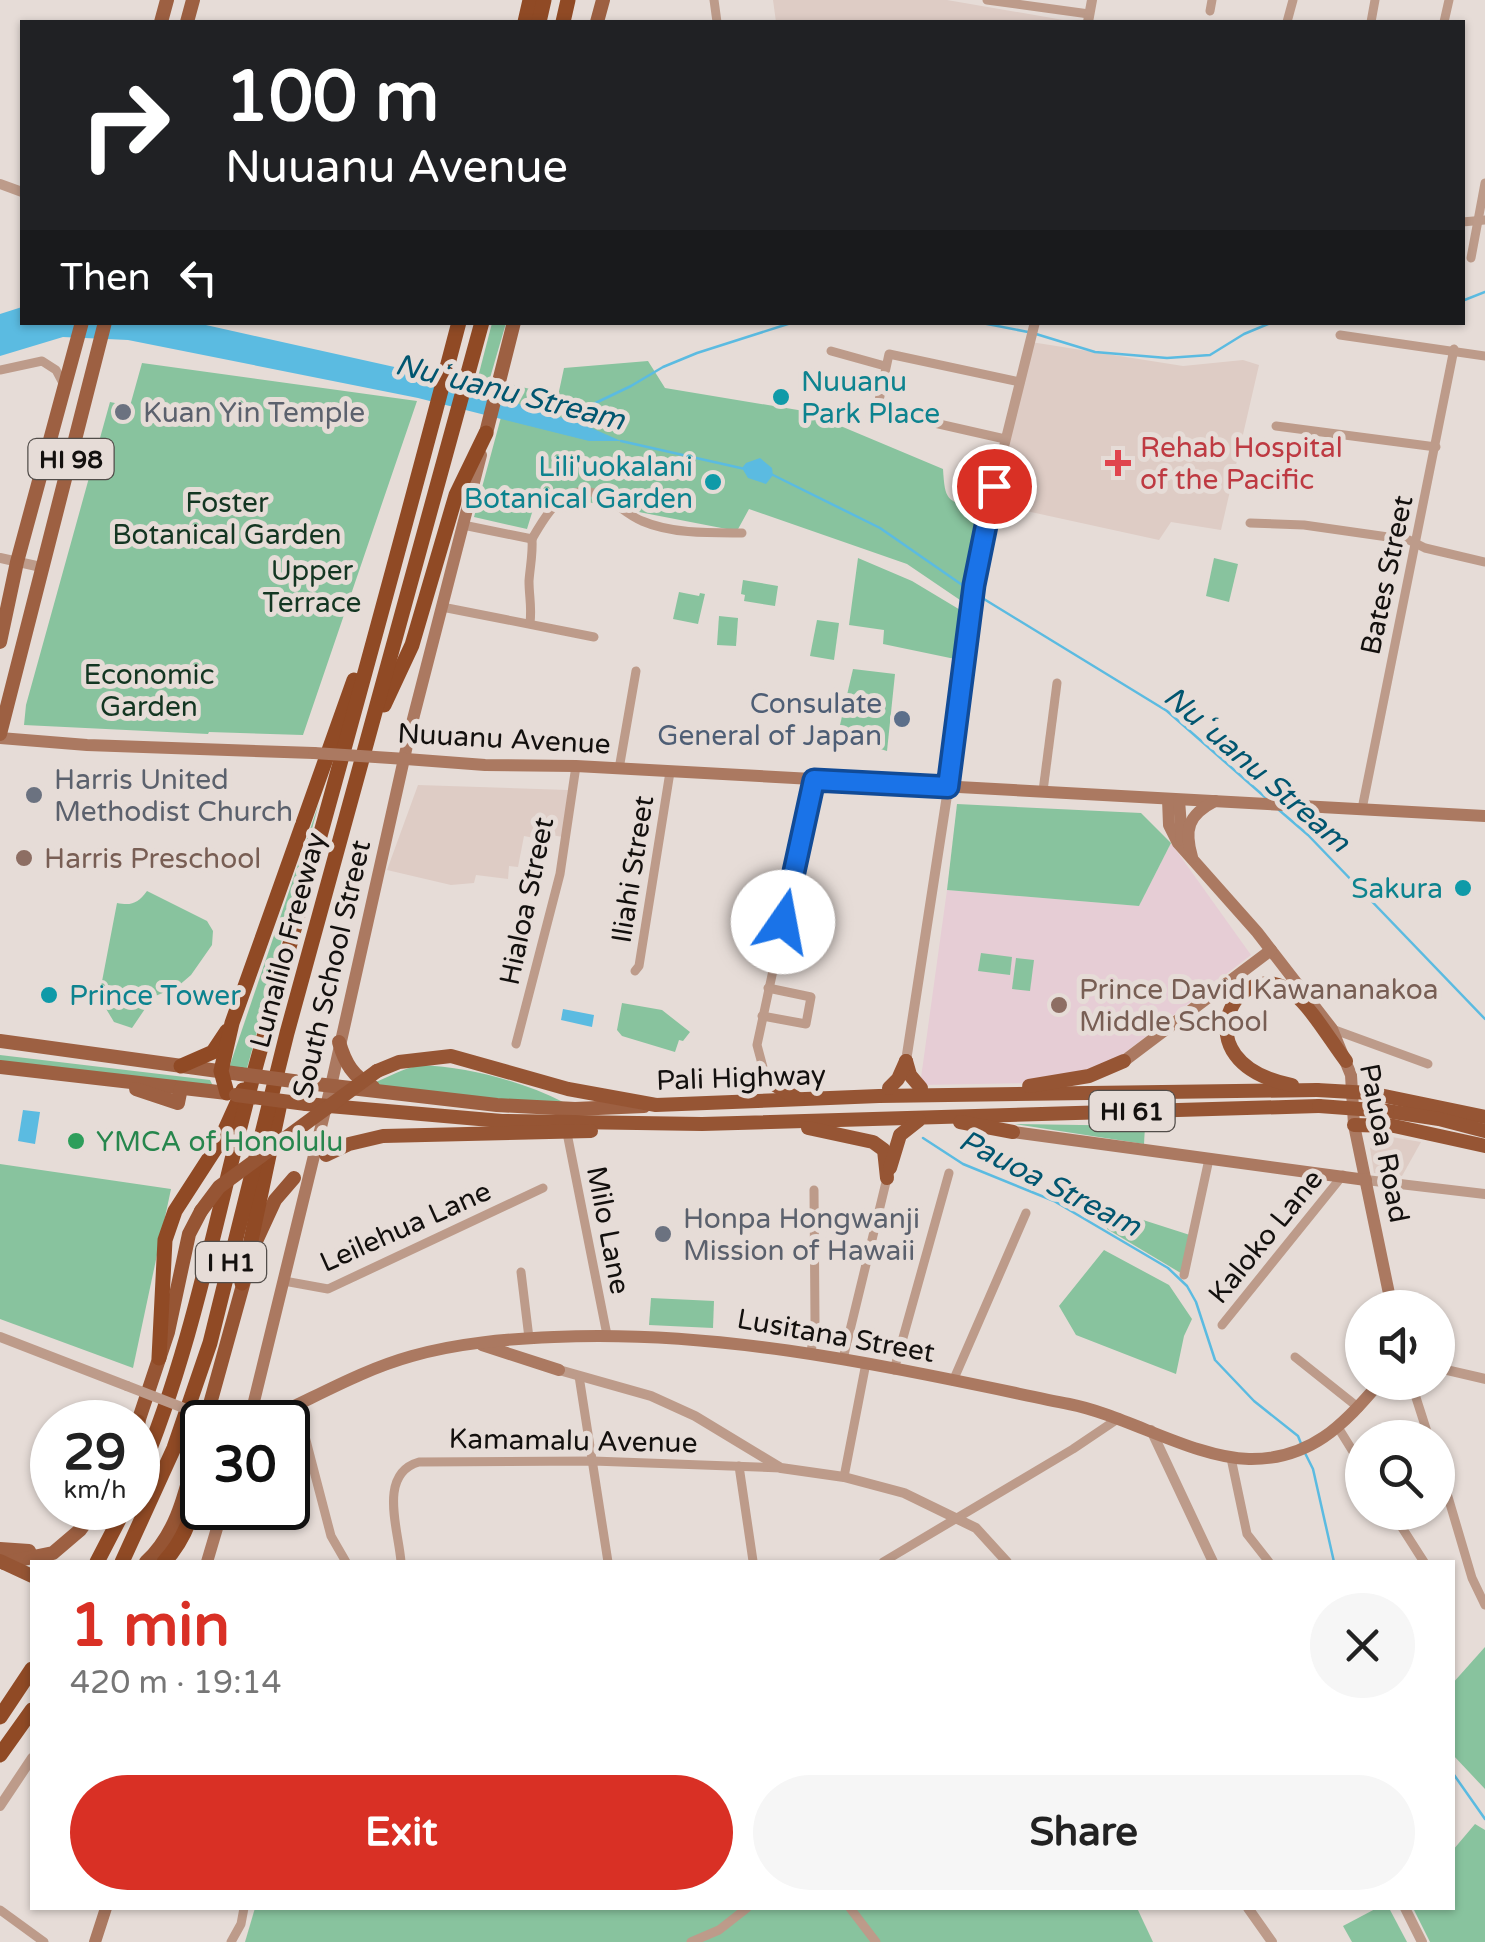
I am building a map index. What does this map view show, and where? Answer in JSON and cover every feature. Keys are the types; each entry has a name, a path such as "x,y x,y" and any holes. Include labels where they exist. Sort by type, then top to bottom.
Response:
{"highway":[{"name":"Lunalilo Freeway","path":"160,1418 189,1328 259,1054 312,874 458,325"},
{"name":"Lunalilo Freeway","path":"123,1560 174,1448 202,1367 309,952 481,325"},
{"path":"368,735 408,656 445,524 487,431"},
{"path":"231,1094 221,1071 232,1023 343,705 372,640"},
{"path":"215,1400 309,952"},
{"path":"1318,1098 1250,1071 1238,1060 1228,1040 1226,1022 1238,996 1272,984 1293,993 1346,1062"},
{"path":"181,1066 213,1052 232,1023"},
{"path":"159,1358 165,1240 175,1211 219,1143 259,1054"},
{"path":"146,1400 189,1234 201,1211 219,1187 377,1071 399,1062 451,1056 568,1089 656,1105"},
{"path":"824,1098 830,1090 1042,1086 1089,1076 1124,1061"},
{"path":"906,1062 910,1075 921,1088"},
{"path":"889,1088 906,1062"},
{"path":"775,1084 798,1099"},
{"name":"Pali Highway","path":"231,1094 502,1121 676,1124 922,1119 1388,1095 1485,1117"},
{"name":"Pali Highway","path":"656,1105 824,1098 1318,1098 1485,1131"},
{"path":"944,1118 1013,1132"},
{"path":"887,1178 900,1136 922,1119"},
{"path":"778,1123 873,1142 884,1150 887,1178"},
{"path":"326,1155 349,1144 382,1136 568,1133 676,1124"},
{"path":"1354,1125 1394,1126 1485,1146"},
{"path":"242,1283 260,1229 275,1200 294,1178"},
{"path":"148,1560 169,1536 180,1511"},
{"path":"97,1560 107,1530"},
{"path":"97,1560 113,1530"},
{"path":"165,1560 186,1530"},
{"path":"1,1560 30,1575"},
{"path":"0,1717 30,1672"},
{"path":"0,1755 30,1713"}],"main road":[{"name":"HI 98","path":"0,642 17,562 81,325"},
{"name":"HI 98","path":"0,736 104,325"},
{"path":"487,431 513,325"},
{"name":"South School Street","path":"254,1400 326,1105 324,1085 339,1042 487,431"},
{"name":"Nuuanu Avenue","path":"0,736 87,745 576,766 1485,816"},
{"name":"Pauoa Road","path":"1173,799 1172,833 1332,1029 1351,1075 1354,1125 1388,1290"},
{"path":"1192,860 1186,838 1189,822 1195,813 1215,801"},
{"path":"1124,1061 1271,950"},
{"name":"Pali Highway","path":"0,1041 398,1094 574,1109 656,1105"},
{"path":"339,1042 344,1060 355,1075 369,1086 398,1094"},
{"name":"Pali Highway","path":"0,1066 231,1094"},
{"path":"1013,1132 1366,1180"},
{"name":"Lusitana Street","path":"309,1400 372,1368 416,1354 532,1338 607,1334 718,1340 866,1363 1078,1406 1231,1458 1266,1458 1296,1451 1339,1429 1365,1400"},
{"path":"532,1338 540,1358 559,1370"},
{"path":"480,1344 559,1370"},
{"path":"1,1560 54,1553 80,1530"},
{"path":"208,1560 216,1530"},
{"path":"95,1942 105,1910"}],"street":[{"path":"986,0 1088,18 1092,0"},
{"path":"1471,258 1485,182"},
{"path":"906,1062 980,543 1034,325"},
{"path":"1340,334 1485,356"},
{"name":"Bates Street","path":"1362,809 1454,349"},
{"path":"832,351 885,366"},
{"path":"1005,439 877,410 888,354 1020,382"},
{"path":"0,370 42,361 56,370 64,386"},
{"path":"1276,426 1436,447"},
{"path":"530,623 532,539 551,506 573,494 594,493 644,522 704,534 742,533"},
{"path":"1250,522 1304,525 1416,544 1485,562"},
{"path":"463,525 532,539"},
{"path":"0,558 41,567"},
{"path":"442,607 594,637"},
{"path":"619,769 636,671"},
{"path":"1043,792 1057,683"},
{"name":"Hialoa Street","path":"516,1044 560,874 576,766"},
{"name":"Iliahi Street","path":"635,972 670,772"},
{"path":"775,1084 759,1062 757,1045 814,780"},
{"path":"762,1016 806,1024 811,997 768,988"},
{"path":"1332,1029 1428,1064"},
{"name":"Milo Lane","path":"568,1133 607,1334"},
{"path":"1184,1275 1209,1159"},
{"path":"894,1370 948,1173"},
{"name":"Kaloko Lane","path":"1222,1325 1343,1174"},
{"path":"843,1359 887,1178"},
{"path":"1366,1180 1484,1195"},
{"name":"Leilehua Lane","path":"284,1281 328,1290 543,1188"},
{"path":"811,1353 815,1321 814,1190"},
{"path":"953,1381 1026,1212"},
{"path":"521,1272 532,1338"},
{"path":"0,1337 180,1409"},
{"path":"1294,1357 1359,1408"},
{"path":"844,1477 866,1363"},
{"path":"559,1370 651,1396 695,1416 781,1468 844,1477 904,1493 976,1528 1005,1560"},
{"path":"1455,1372 1485,1379"},
{"path":"579,1376 608,1560"},
{"path":"886,1560 1119,1418"},
{"path":"1339,1429 1345,1439"},
{"path":"1150,1430 1213,1560"},
{"path":"310,1456 331,1536 345,1560"},
{"path":"1231,1458 1247,1534 1266,1560"},
{"name":"Kamamalu Avenue","path":"402,1560 394,1484 409,1464 432,1460 593,1461 781,1468"},
{"path":"739,1466 753,1560"},
{"path":"1455,1520 1472,1578 1485,1605"},
{"path":"1404,1530 1423,1560"},
{"path":"0,1806 30,1762"},
{"path":"0,1910 44,1942"},
{"path":"230,1942 241,1924 244,1910"},
{"path":"691,1942 720,1930 745,1910"},
{"path":"852,1910 876,1942"},
{"path":"1249,1910 1272,1942"},
{"path":"1406,1910 1422,1942"}],"shaded area":[{"path":"773,0 947,0 1063,20 776,20"},
{"name":"Rehab Hospital of the Pacific","path":"1031,342 1183,366 1243,360 1259,365 1221,530 1171,522 1159,540 990,503"},
{"path":"418,785 568,790 563,837 551,835 549,841 524,836 518,867 509,866 508,879 476,875 474,883 451,885 387,870"},
{"name":"Prince David Kawananakoa Middle School","path":"1171,843 1251,955 1122,1055 1090,1070 1037,1083 920,1085 947,890 1139,906"},
{"path":"1386,1136 1421,1142 1402,1176 1374,1173 1370,1148"}],"green space":[{"path":"491,325 505,325 490,378 477,381"},
{"name":"Lili'uokalani Botanical Garden","path":"648,361 665,388 816,413 943,469 949,498 977,509 960,600 907,564 749,509 737,531 551,495 535,503 527,529 474,517 510,384 558,396 564,368"},
{"name":"Foster Botanical Garden","path":"142,363 417,401 303,735 24,725 26,705 110,402 130,406"},
{"path":"858,558 912,581 962,611 955,659 883,644 884,630 849,625"},
{"path":"1214,558 1238,564 1229,602 1206,596"},
{"path":"743,580 778,586 775,606 744,601"},
{"path":"679,592 705,594 698,624 673,619"},
{"path":"719,616 738,618 736,646 717,645"},
{"path":"817,620 839,623 834,660 810,656"},
{"path":"853,669 895,674 887,751 858,742 840,725"},
{"path":"319,803 246,1072 229,1068"},
{"path":"957,804 1141,813 1171,843 1139,906 947,890"},
{"path":"147,891 207,921 213,931 212,945 191,975 177,987 153,997 132,1028 114,1022 99,997 117,903 134,903"},
{"path":"981,953 1012,957 1010,975 978,971"},
{"path":"1016,958 1034,960 1030,991 1012,989"},
{"path":"622,1003 662,1010 690,1032 683,1041 679,1040 675,1052 622,1036 617,1030"},
{"path":"0,1055 210,1080 215,1090 0,1061"},
{"path":"421,1065 494,1076 563,1102 538,1104 371,1084"},
{"path":"1015,1124 1145,1126 1144,1144"},
{"path":"0,1164 171,1189 133,1368 0,1319"},
{"path":"1112,1210 1193,1236 1184,1275 1107,1229"},
{"path":"1104,1250 1169,1285 1192,1319 1176,1374 1076,1335 1059,1306"},
{"path":"651,1298 714,1301 713,1328 649,1325"},
{"path":"1485,1647 1485,1789 1455,1757 1455,1681"},
{"path":"1475,1824 1485,1830 1485,1942 1430,1942 1414,1910 1455,1910 1455,1848"},
{"path":"254,1910 1138,1910 1153,1942 245,1942"},
{"path":"1373,1910 1390,1910 1407,1942 1352,1942 1343,1926"}],"water":[{"path":"20,308 20,325 206,325 426,374 587,426 621,441 589,441 418,398 128,340 63,337 0,356 0,314"},
{"path":"760,458 772,468 773,475 766,484 748,478 742,468"},
{"path":"563,1009 594,1015 592,1027 561,1020"},
{"path":"23,1110 40,1112 35,1144 18,1141"}],"waterway":[{"path":"1465,300 1485,292"},
{"path":"560,420 663,367 785,325"},
{"path":"992,325 1028,332"},
{"path":"1036,334 1095,352 1167,358 1210,355 1266,325"},
{"name":"Nuʻuanu Stream","path":"621,441 745,469"},
{"name":"Nuʻuanu Stream","path":"773,475 880,528 968,589"},
{"name":"Nuʻuanu Stream","path":"979,596 1167,711 1266,798"},
{"name":"Nuʻuanu Stream","path":"1279,810 1308,835 1485,1019"},
{"name":"Pauoa Stream","path":"923,1138 963,1164 1054,1201 1168,1268 1187,1286 1196,1302 1215,1360 1254,1401 1298,1436 1302,1446"},
{"name":"Pauoa Stream","path":"1305,1453 1313,1469 1334,1560"},
{"name":"Pauoa Stream","path":"1455,1776 1485,1819"}],"place":[{"name":"Nuuanu Park Place","path":"781,397"},
{"name":"Kuan Yin Temple","path":"123,412"},
{"name":"Rehab Hospital of the Pacific","path":"1118,463"},
{"name":"Lili'uokalani Botanical Garden","path":"713,482"},
{"name":"Consulate General of Japan","path":"902,719"},
{"name":"Harris United Methodist Church","path":"34,795"},
{"name":"Harris Preschool","path":"24,858"},
{"name":"Sakura","path":"1463,888"},
{"name":"Prince Tower","path":"49,995"},
{"name":"Prince David Kawananakoa Middle School","path":"1059,1005"},
{"name":"YMCA of Honolulu","path":"76,1141"},
{"name":"Honpa Hongwanji Mission of Hawaii","path":"663,1234"}],"route":[{"path":"783,922 814,780 948,787 980,543 994,486"}],"park label":[{"name":"Upper Terrace","path":"312,586"},
{"name":"Economic Garden","path":"149,690"}]}
